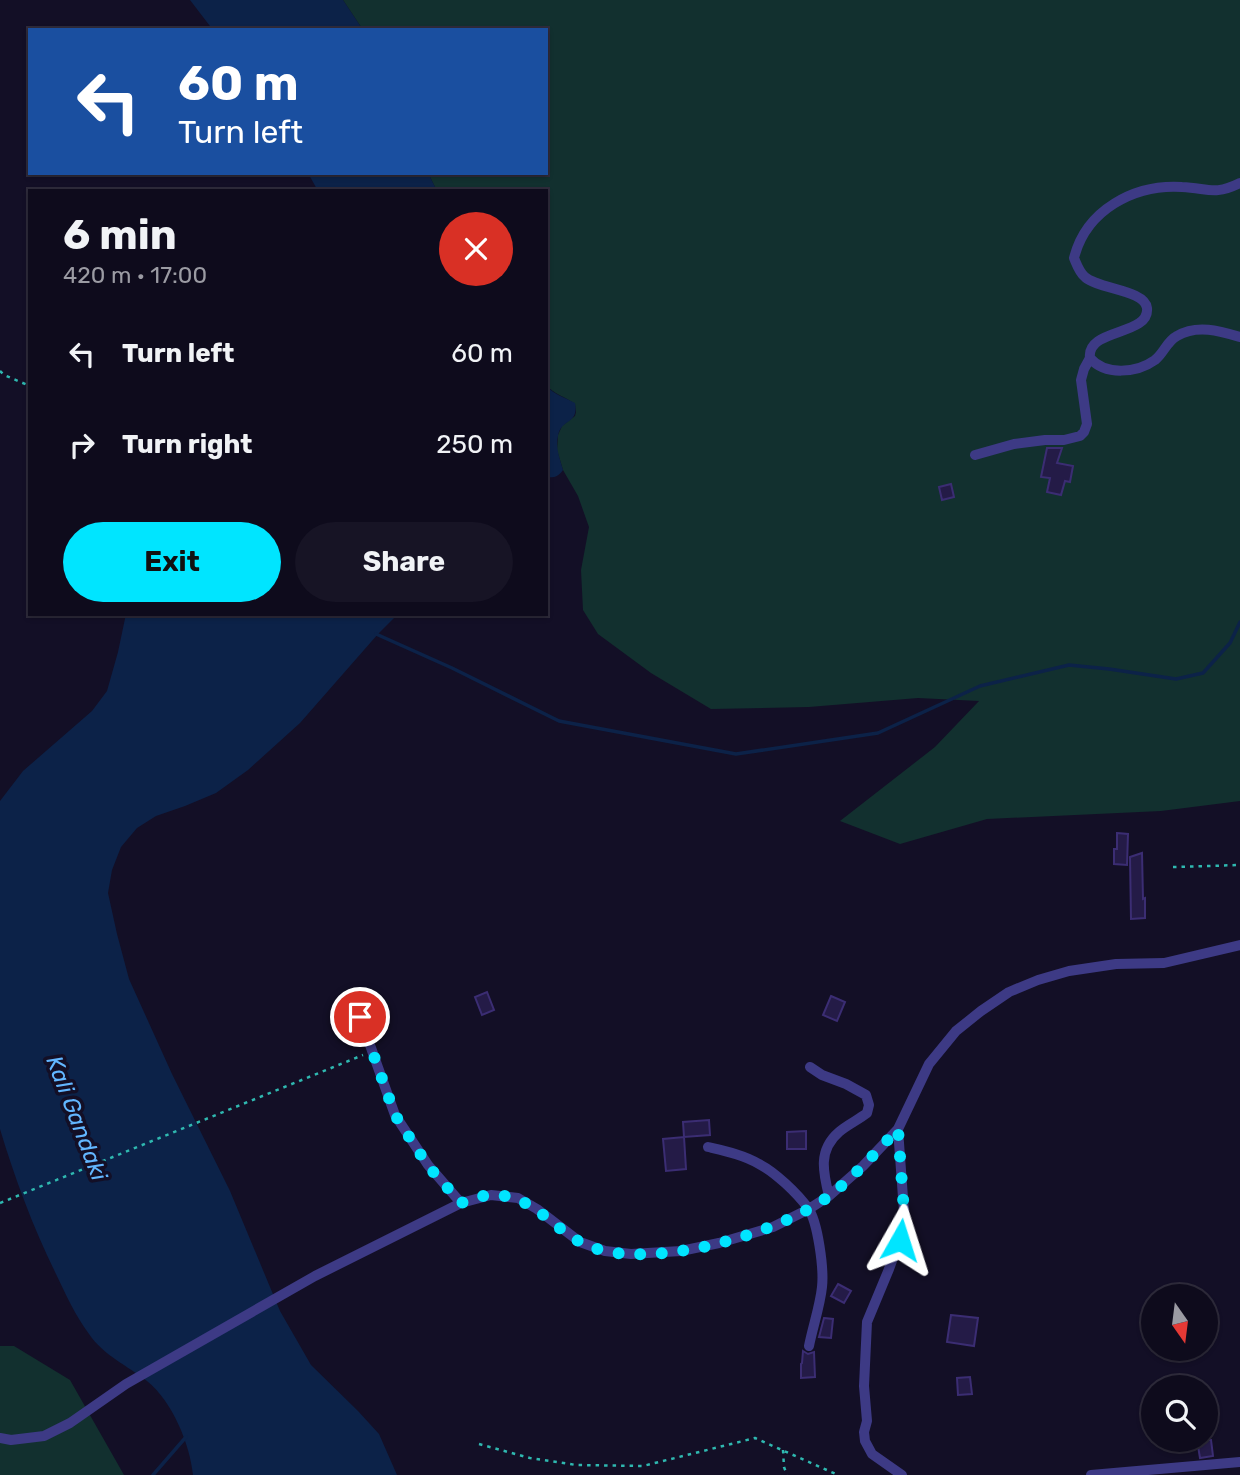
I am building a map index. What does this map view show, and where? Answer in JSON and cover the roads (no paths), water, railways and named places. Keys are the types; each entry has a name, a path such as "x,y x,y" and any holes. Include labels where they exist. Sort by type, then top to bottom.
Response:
{"street":[{"path":"975,455 1014,444 1064,440 1080,436 1084,432 1087,424 1081,380 1090,358 1089,351 1099,341 1136,326 1147,308 1138,296 1095,284 1084,277 1074,258 1082,234 1112,203 1149,188 1183,187 1212,192 1226,190 1240,183"},
{"path":"1090,358 1110,370 1123,371 1154,360 1178,335 1204,328 1240,337"},
{"path":"0,1438 11,1440 44,1436 70,1423 126,1384 315,1276 461,1203 491,1195 517,1198 537,1209 580,1242 605,1251 632,1254 681,1251 773,1227 829,1196 863,1166 898,1129 929,1064 956,1031 1009,992 1069,971 1116,964 1164,963 1240,945"},
{"path":"360,1017 395,1115 428,1166 461,1203"},
{"path":"810,1067 822,1076 846,1084 866,1095 869,1105 867,1113 838,1132 826,1148 823,1175 829,1196"},
{"path":"898,1129 905,1225 867,1322 864,1386 867,1421 864,1432 865,1441 872,1454 902,1475"},
{"path":"708,1147 760,1164 784,1183 809,1209 822,1266 822,1287 809,1346"},
{"path":"1091,1475 1240,1462"}],"water":[{"path":"190,0 343,0 362,28 211,28"},
{"path":"309,175 429,175 436,189 317,189"},
{"path":"548,387 575,403 576,410 572,418 562,426 557,440 563,470 558,476 548,477"},
{"name":"Kali Gandaki","path":"126,616 396,616 300,723 248,770 216,793 156,816 137,828 121,847 112,870 108,893 129,979 230,1191 280,1311 311,1365 379,1434 397,1475 193,1475 184,1437 172,1411 147,1381 101,1348 75,1312 40,1239 6,1148 0,1129 0,801 23,771 92,711 107,691"}],"waterway":[{"path":"376,634 559,721 736,754 878,733 980,686 1069,665 1176,679 1203,673 1230,643 1240,622"},
{"path":"153,1475 186,1437"}]}
